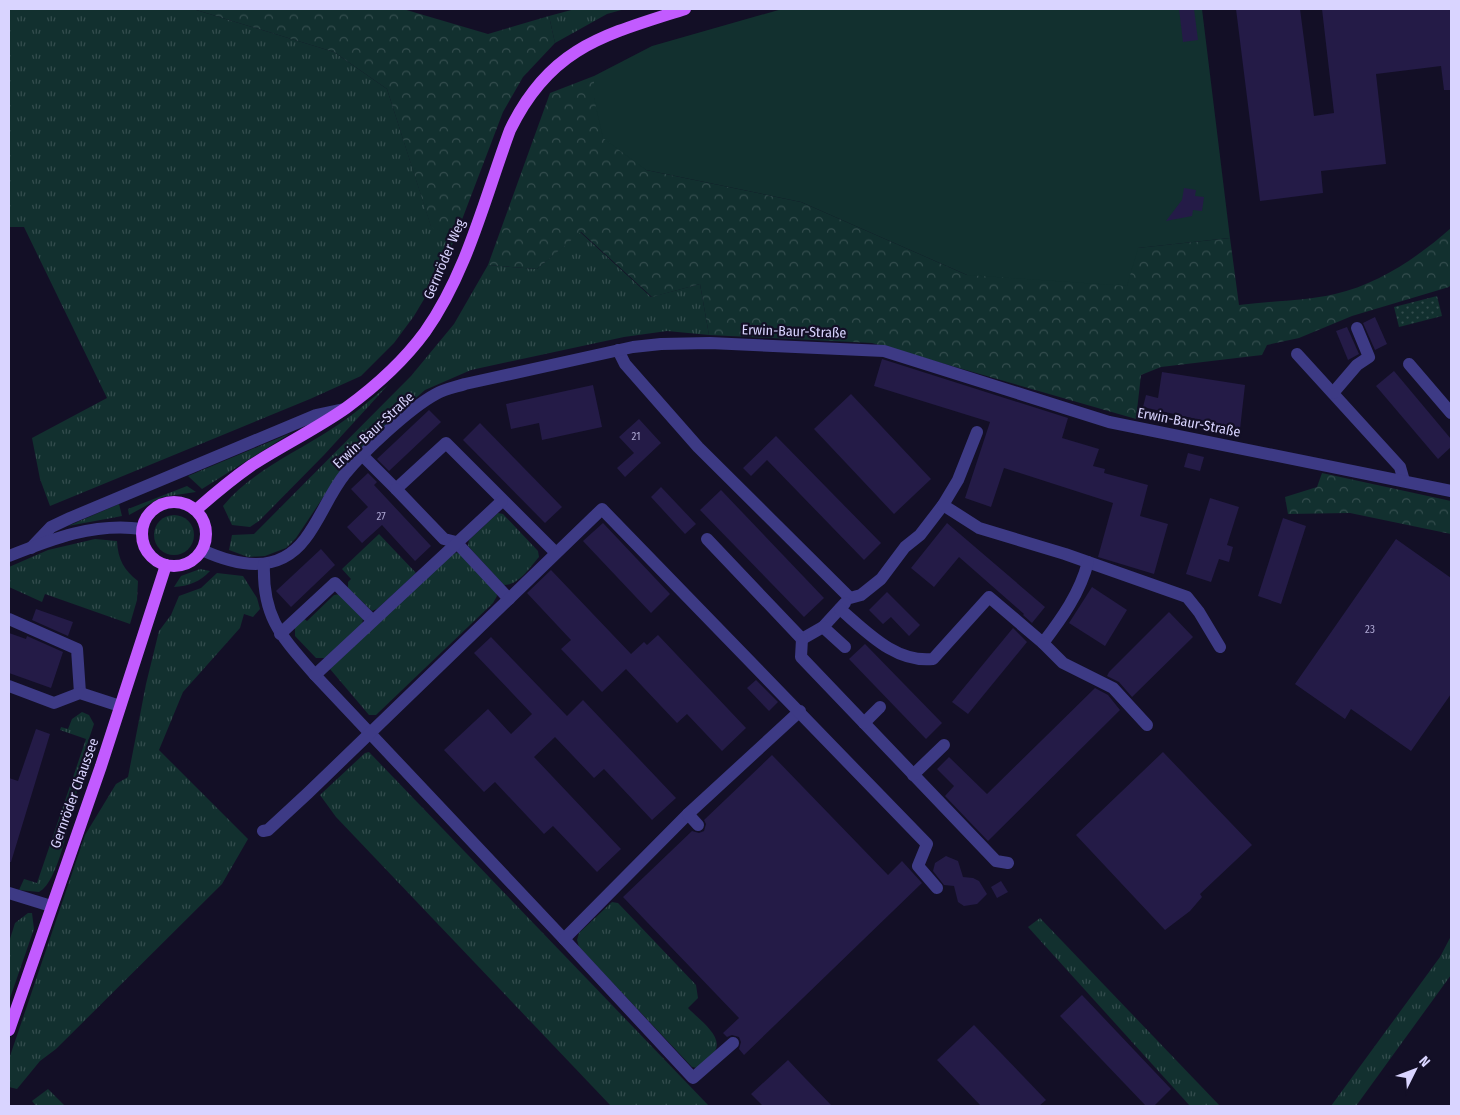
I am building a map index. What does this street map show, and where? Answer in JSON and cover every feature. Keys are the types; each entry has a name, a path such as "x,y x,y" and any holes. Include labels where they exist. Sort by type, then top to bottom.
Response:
{"main road":[{"name":"Gernröder Weg","path":"196,510 225,484 253,464 344,409 396,366 436,314 458,270 510,130 535,87 568,56 592,43 622,29 685,9"},
{"path":"178,502 196,510 203,519 206,531 202,550 188,563 177,566 166,565 153,558 146,550 142,529 149,514 161,504 178,502"},
{"name":"Gernröder Chaussee","path":"9,1030 120,706 166,565"}],"street":[{"path":"1333,393 1357,366 1369,357 1356,328"},
{"name":"Erwin-Baur-Straße","path":"202,550 231,562 264,564 279,560 305,539 346,473 417,406 438,393 465,384 618,350 660,344 710,343 884,351 1109,422 1451,491"},
{"path":"618,350 625,364 698,447 850,598"},
{"path":"1297,354 1400,467 1404,481"},
{"path":"1409,364 1450,410"},
{"path":"30,548 51,527 70,518 316,415 344,409"},
{"path":"802,639 823,627 850,598 861,595 881,579 905,547 920,535 944,504 958,480 977,432"},
{"path":"396,489 446,443 555,552"},
{"path":"363,456 444,539 456,542 509,599"},
{"path":"315,675 502,501"},
{"path":"944,504 979,528 1088,562 1187,598 1199,612 1220,648"},
{"path":"263,831 268,830 308,793 509,599 555,552 602,509 927,844 918,866 937,888"},
{"path":"9,556 71,534 105,528 142,529"},
{"path":"708,539 802,639 801,657 996,861 1008,863"},
{"path":"1043,643 1061,619 1083,583 1088,562"},
{"path":"264,564 264,584 272,617 280,634 315,675 693,1078 733,1043"},
{"path":"280,634 335,583 372,620"},
{"path":"840,609 881,643 902,655 918,660 933,659 988,597 1043,643 1063,663 1113,688 1147,725"},
{"path":"9,620 77,649 80,693"},
{"path":"823,627 845,647"},
{"path":"9,686 54,703 80,693 120,706"},
{"path":"864,723 880,707"},
{"path":"564,939 688,814 800,711"},
{"path":"913,775 944,745"},
{"path":"688,814 698,825"},
{"path":"9,893 50,906"}],"green space":[{"path":"9,9 193,9 334,52 387,89 431,226 455,238 442,269 414,316 394,343 361,376 310,399 50,506 40,479 32,438 107,398 24,227 9,227"},
{"path":"193,9 403,9 488,34 549,16 555,43 523,77 503,112 455,238 431,227 387,89 334,52"},
{"path":"575,9 625,9 607,14 555,43 549,16"},
{"path":"782,9 1202,9 1230,238 1138,248 1127,286 967,275 801,202 646,170 603,138 594,98 594,76 652,46"},
{"path":"594,76 594,98 646,170 801,202 967,275 1137,248 1230,238 1239,305 1299,300 1335,294 1367,284 1411,259 1451,228 1451,284 1449,287 1352,316 1299,338 1267,345 1262,355 1161,367 1141,375 1136,419 872,343 709,335 700,284 652,297 581,232 537,269 488,265 550,93"},
{"path":"580,232 651,297 700,284 709,335 667,331 624,337 471,370 425,390 376,433 342,469 296,538 286,548 265,556 248,557 229,550 232,535 254,534 411,376 454,324 488,265 537,269"},
{"path":"1437,296 1442,316 1399,327 1394,307"},
{"path":"388,385 324,455 259,521 250,527 232,525 223,506 246,483 273,464 345,420"},
{"path":"291,433 202,489 188,476"},
{"path":"1322,473 1451,501 1451,534 1350,513 1288,514 1285,497 1317,487"},
{"path":"187,486 196,492 162,497 129,515 128,509"},
{"path":"119,504 122,516 68,526"},
{"path":"498,513 503,514 538,551 539,557 519,579 504,585 468,546 469,540"},
{"path":"178,515 185,518 191,524 194,535 193,543 185,552 178,555 170,555 163,552 155,543 154,531 157,524 166,516"},
{"path":"379,534 416,573 377,609 372,611 348,588 348,582 351,579 342,569"},
{"path":"95,539 117,541 123,564 138,581 137,600 130,624 45,594 42,602 9,587 9,567 48,550"},
{"path":"459,552 495,589 497,596 493,603 376,715 369,715 330,669 451,554"},
{"path":"200,569 210,571 194,583 174,587 181,576"},
{"path":"217,573 243,576 257,598 260,609 253,617 244,614 240,628 183,692 159,750 248,839 222,884 56,1049 40,1061 17,1089 9,1087 9,1059 85,835 116,784 128,777 146,684 159,631 171,615 179,596 201,588"},
{"path":"340,594 363,619 362,624 325,658 316,658 295,636 295,626 303,618 307,621 334,595"},
{"path":"82,712 89,715 94,724 75,780 79,784 59,859 53,874 39,892 19,890 24,879 37,883 86,739 60,730 61,727 68,729 72,719"},
{"path":"369,752 709,1106 611,1106 336,817 320,795 365,753"},
{"path":"612,902 618,903 696,985 698,998 688,1008 713,1033 717,1045 715,1051 697,1068 692,1067 579,947 577,940 579,933"},
{"path":"28,913 32,913 34,929 9,1001 9,942 15,923"},
{"path":"1040,918 1220,1106 1190,1106 1028,927"},
{"path":"1451,936 1451,975 1356,1106 1331,1106 1440,957"},
{"path":"48,1089 65,1106 36,1106 32,1101"}],"building":[{"path":"1179,9 1194,9 1198,40 1183,42"},
{"path":"1236,9 1300,9 1314,116 1334,113 1322,9 1451,9 1451,90 1444,90 1441,66 1376,74 1386,164 1321,171 1323,193 1260,201"},
{"path":"1184,188 1196,190 1195,196 1204,197 1202,211 1193,210 1192,216 1166,221 1182,200"},
{"path":"1375,317 1387,344 1375,350 1363,323"},
{"path":"1347,327 1359,354 1348,360 1336,331"},
{"path":"882,359 1068,418 1062,438 1099,449 1093,466 1105,469 1104,473 1148,485 1140,516 1168,524 1154,574 1098,557 1113,503 1004,468 991,507 965,498 990,422 874,386"},
{"path":"1394,371 1451,439 1451,447 1438,459 1376,386"},
{"path":"1162,372 1245,385 1240,429 1143,407 1146,395 1158,398"},
{"path":"593,385 602,427 542,440 539,423 511,429 506,404"},
{"path":"851,394 931,479 894,514 814,429"},
{"path":"429,410 441,422 389,471 377,459"},
{"path":"639,419 661,443 625,477 617,468 634,453 619,437"},
{"path":"480,423 562,507 545,523 463,440"},
{"path":"776,436 881,543 864,560 767,460 751,476 743,468"},
{"path":"1188,453 1204,457 1200,471 1184,467"},
{"path":"368,473 377,482 374,485 431,546 415,561 382,525 362,543 347,527 368,507 351,489"},
{"path":"661,487 696,524 685,534 651,497"},
{"path":"721,490 824,598 804,617 700,510"},
{"path":"1210,498 1239,507 1227,545 1233,547 1229,562 1219,559 1211,582 1186,574"},
{"path":"1283,518 1306,526 1281,604 1258,596"},
{"path":"603,523 670,594 651,613 583,541"},
{"path":"947,523 1045,607 1032,623 959,557 934,587 911,568"},
{"path":"1396,539 1451,578 1451,694 1411,751 1351,709 1345,719 1295,684"},
{"path":"321,549 335,565 291,607 276,591"},
{"path":"551,570 631,654 644,642 647,645 658,635 746,728 722,751 687,714 677,723 626,669 602,692 561,649 571,640 527,593"},
{"path":"1092,587 1127,610 1105,646 1069,623"},
{"path":"887,592 920,625 909,636 891,617 883,624 869,610"},
{"path":"36,609 73,622 68,636 32,620"},
{"path":"1169,612 1193,637 1132,697 1119,682 1107,676"},
{"path":"1013,628 1027,642 968,714 952,702"},
{"path":"9,633 26,639 27,636 63,652 51,688 9,673"},
{"path":"491,637 567,716 583,700 676,798 652,820 604,769 594,778 555,737 534,757 621,849 597,872 553,826 544,834 495,782 484,792 444,750 488,709 511,734 532,714 474,653"},
{"path":"865,644 942,723 926,739 849,659"},
{"path":"756,680 778,702 769,711 747,688"},
{"path":"1095,688 1108,695 1120,710 988,841 945,796 954,786 937,769 949,757 987,794"},
{"path":"36,729 50,734 11,862 9,862 9,778 18,781"},
{"path":"1163,752 1252,845 1200,894 1202,897 1190,911 1165,930 1076,835"},
{"path":"772,755 888,875 902,861 922,883 744,1055 739,1049 741,1042 739,1037 732,1035 727,1037 723,1033 739,1018 623,897 692,831 699,833 704,831 706,824 704,820"},
{"path":"946,856 958,861 963,877 979,881 987,894 977,904 964,906 958,902 954,886 944,885 933,871 935,863"},
{"path":"1001,881 1008,892 997,898 991,887"},
{"path":"1082,995 1171,1089 1154,1106 1146,1106 1060,1016"},
{"path":"974,1025 1046,1100 1039,1106 981,1106 937,1060"},
{"path":"788,1060 832,1106 763,1106 751,1094"}]}
